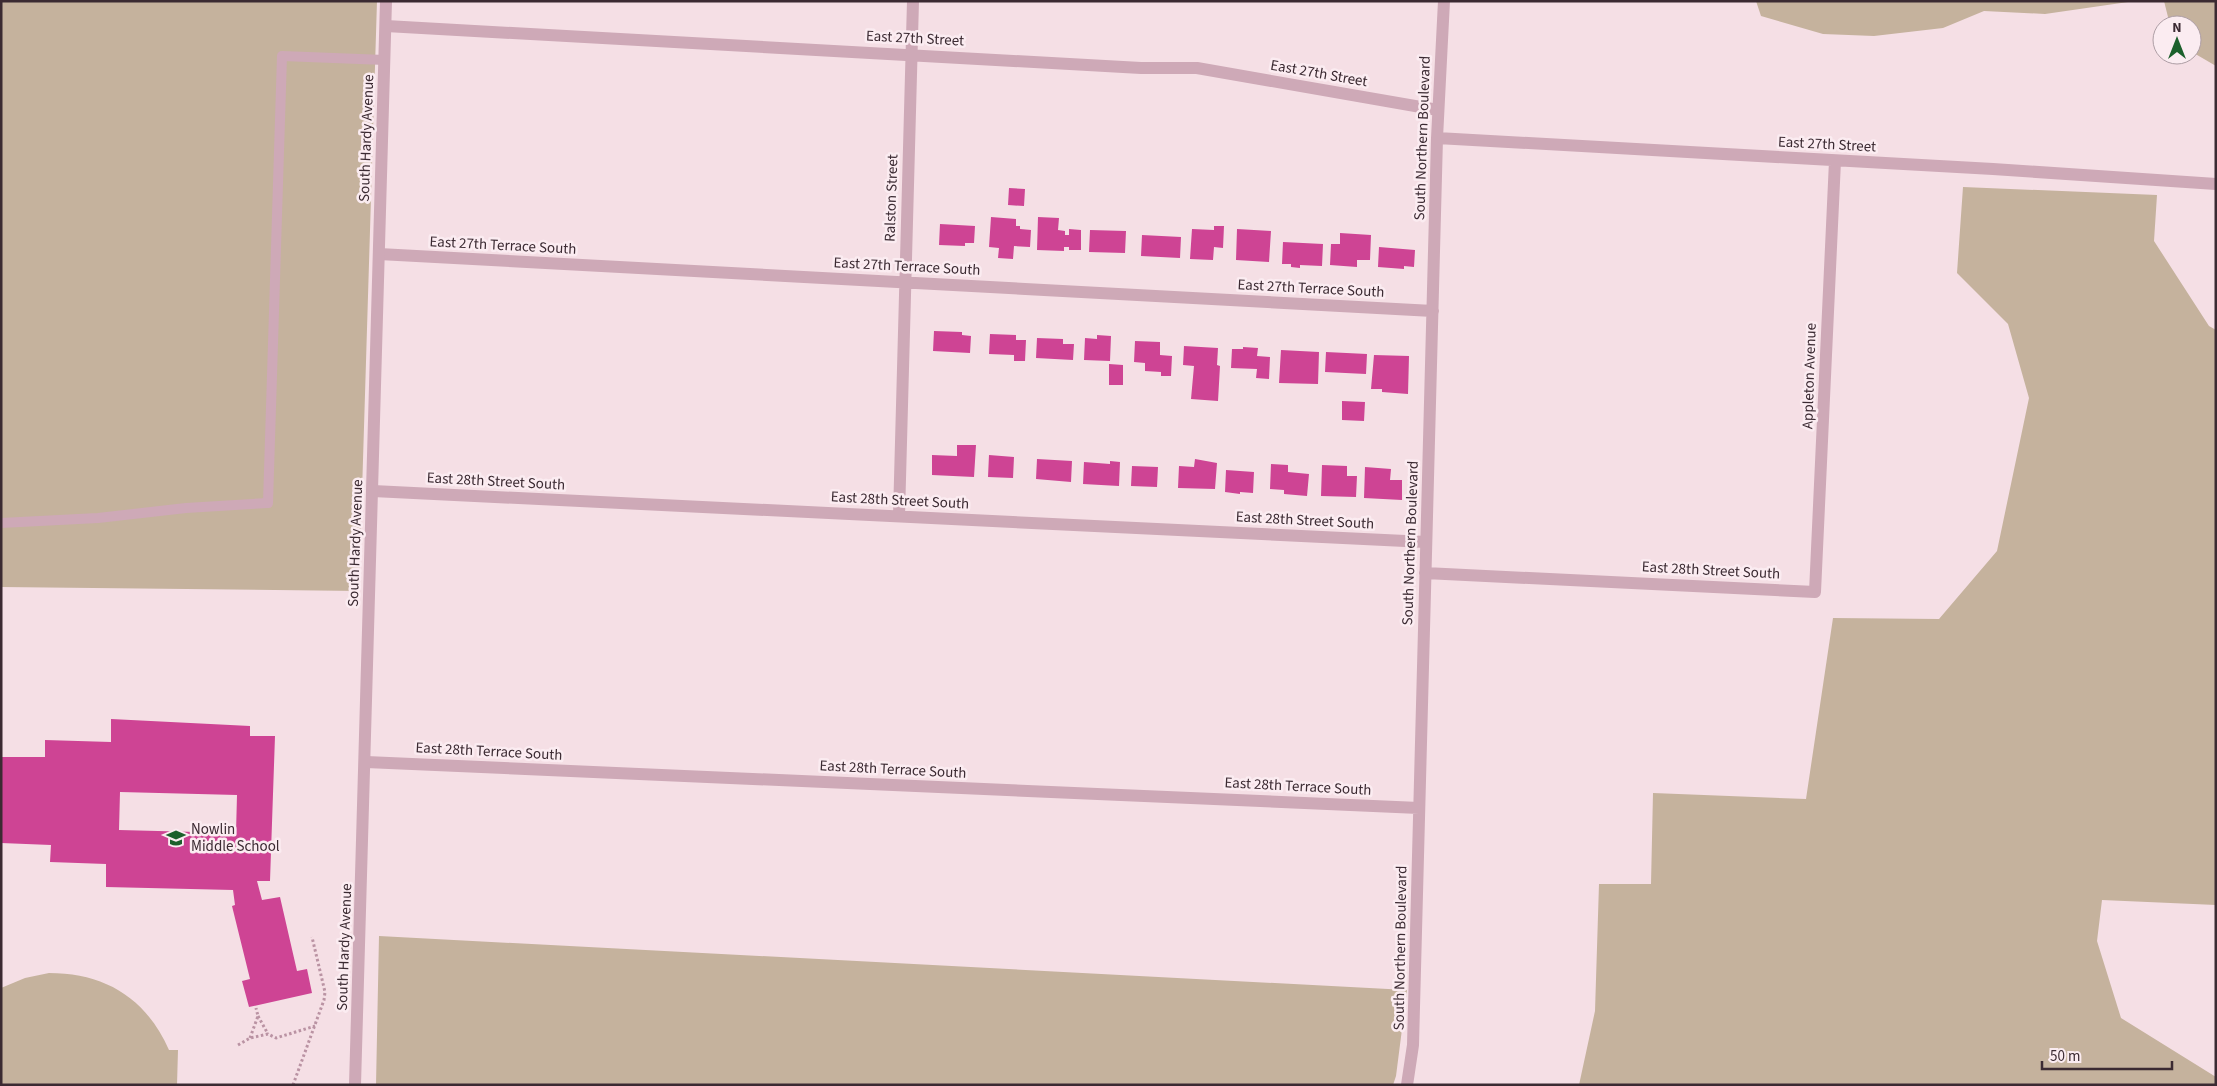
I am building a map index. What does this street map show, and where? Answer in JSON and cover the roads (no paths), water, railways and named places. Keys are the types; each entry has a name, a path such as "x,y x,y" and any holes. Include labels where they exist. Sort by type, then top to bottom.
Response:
{"street":[{"name":"South Hardy Avenue","path":"356,1085 386,1"},
{"name":"Ralston Street","path":"898,516 913,1"},
{"name":"South Northern Boulevard","path":"1408,1085 1413,1045 1437,138 1444,1"},
{"name":"East 27th Street","path":"386,26 1142,68 1197,68 1438,110"},
{"name":"East 27th Street","path":"1437,138 1993,169 2216,184"},
{"name":"Appleton Avenue","path":"1815,592 1835,161"},
{"name":"East 27th Terrace South","path":"379,254 1433,311"},
{"name":"East 28th Street South","path":"373,491 1426,542"},
{"name":"East 28th Street South","path":"1425,573 1815,592"},
{"name":"East 28th Terrace South","path":"366,762 1419,808"}],"lane":[{"path":"1,523 98,518 186,508 268,503 282,56 385,60"}],"place":[{"name":"Nowlin Middle School","path":"176,838"}]}
